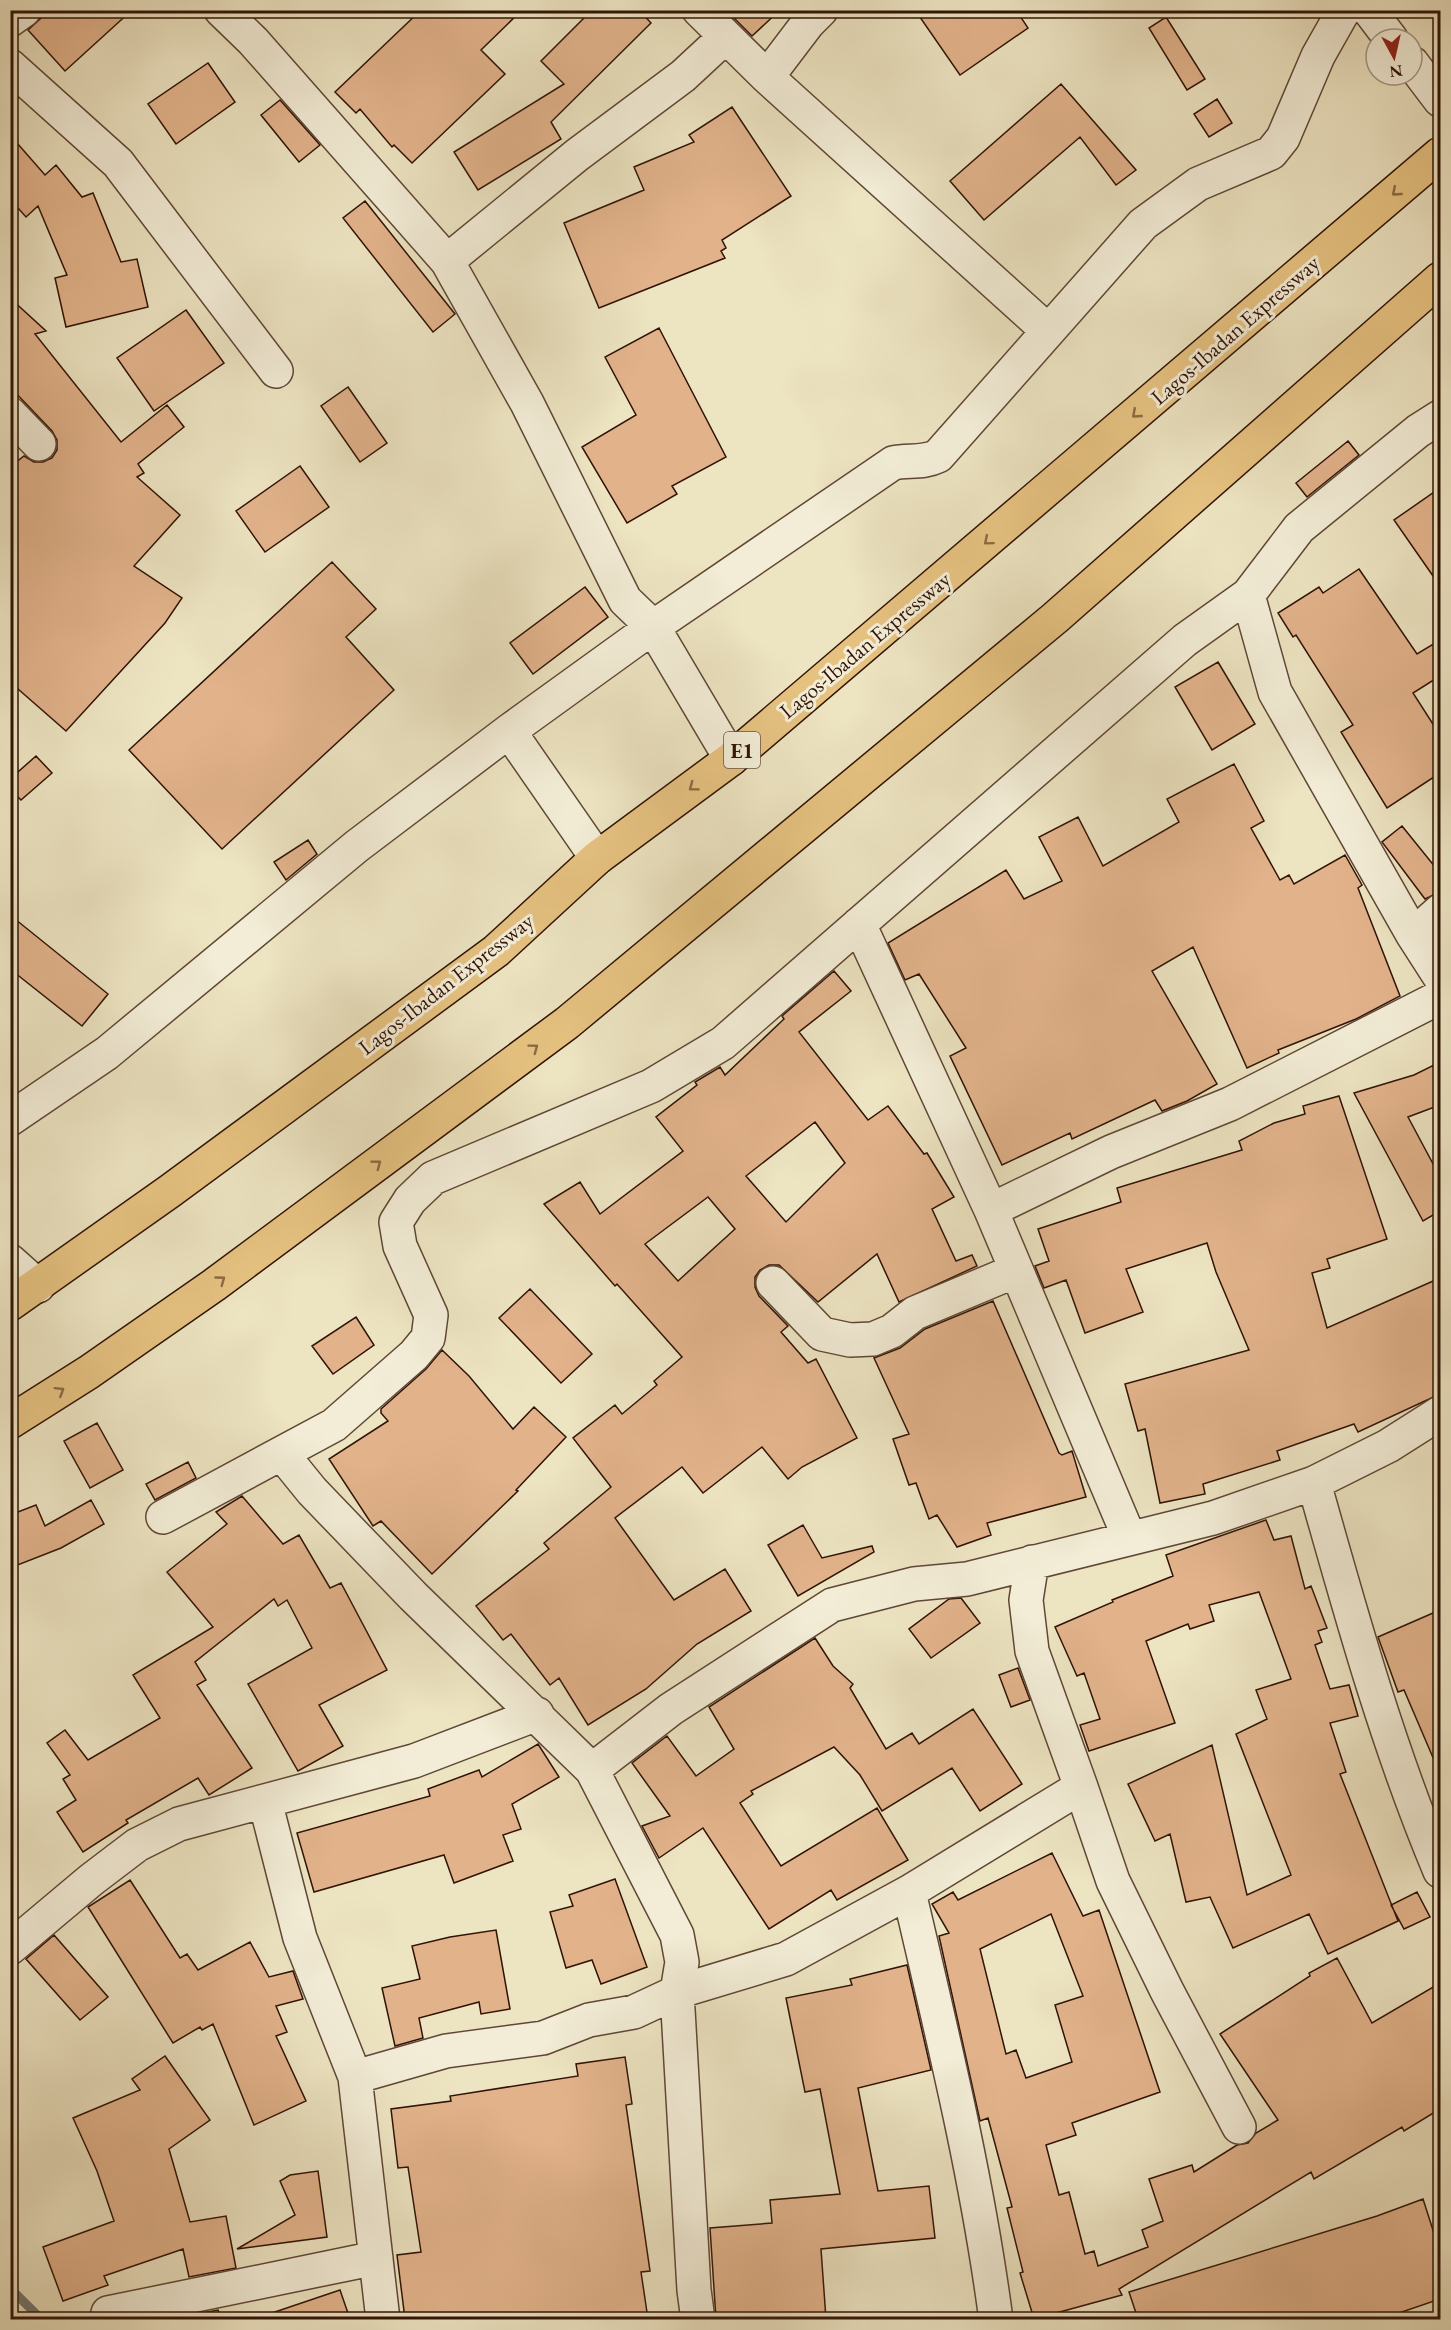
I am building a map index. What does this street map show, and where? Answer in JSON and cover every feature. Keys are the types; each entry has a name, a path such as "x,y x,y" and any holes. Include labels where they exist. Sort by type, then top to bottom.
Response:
{"highway":[{"name":"Lagos-Ibadan Expressway","path":"10,1304 38,1286 496,951 597,858 731,759 1440,154"},
{"path":"10,1422 89,1372 214,1285 567,1023 1055,618 1440,279"}],"street":[{"path":"10,20 24,10"},
{"path":"221,10 253,41 447,261 527,403 625,600 653,627 731,759"},
{"path":"699,10 767,77 1047,330"},
{"path":"767,77 808,23 821,10"},
{"path":"10,1119 107,1053 357,846 509,731 653,627 893,463 908,460 927,461 938,456 991,399 1047,330 1143,224 1198,184 1271,153 1283,138 1318,56 1344,10"},
{"path":"1369,10 1382,27"},
{"path":"447,261 577,155 683,76 725,37"},
{"path":"10,66 118,163 276,371"},
{"path":"1424,79 1440,100"},
{"path":"10,414 39,444"},
{"path":"163,1517 334,1425 414,1354 428,1338 431,1315 400,1246 396,1222 410,1200 433,1178 651,1086 723,1043 1185,640 1248,595 1299,528 1418,431 1440,417"},
{"path":"1248,595 1275,692 1413,935 1440,977"},
{"path":"509,731 597,858"},
{"path":"1413,935 1440,911"},
{"path":"859,924 991,1210 1130,1538"},
{"path":"991,1210 1111,1152 1230,1104 1440,997"},
{"path":"10,1261 38,1286"},
{"path":"773,1283 822,1334 850,1340 873,1339 892,1331 915,1313 1015,1271"},
{"path":"592,1770 671,1709 832,1605 914,1584 967,1579 1213,1518 1314,1483 1388,1446 1440,1413"},
{"path":"282,1454 312,1491 413,1596 537,1714 592,1770 677,1935 682,1962 677,1992 694,2290 698,2319"},
{"path":"1314,1483 1362,1656 1413,1808 1440,1871"},
{"path":"1032,1562 1026,1600 1032,1651 1113,1881 1167,1991 1239,2127"},
{"path":"10,1948 137,1845 179,1824 414,1761 537,1714"},
{"path":"355,2077 446,2051 543,2038 588,2020 634,2012 677,1992 786,1959 909,1892 1081,1787"},
{"path":"265,1801 300,1938 355,2077 383,2319"},
{"path":"909,1892 964,2128 987,2251 996,2319"},
{"path":"108,2313 375,2258"}],"building":[{"path":"50,10 132,10 65,71 28,30"},
{"path":"421,10 522,10 481,50 505,74 412,163 394,145 392,147 360,109 356,113 335,92"},
{"path":"592,10 639,10 651,23 551,122 561,139 478,190 454,152 564,84 541,61"},
{"path":"726,10 780,10 752,36"},
{"path":"915,10 1016,10 1028,28 960,75"},
{"path":"1166,17 1205,79 1187,90 1149,28"},
{"path":"208,63 235,102 176,144 148,104"},
{"path":"1061,84 1136,170 1116,185 1080,137 984,220 950,181"},
{"path":"1217,99 1232,123 1209,137 1194,114"},
{"path":"280,100 320,145 299,162 261,115"},
{"path":"732,107 791,196 722,240 726,248 721,251 725,258 599,308 564,223 644,190 634,167 694,142 689,135"},
{"path":"10,135 45,175 56,165 82,197 93,193 121,262 137,259 148,307 66,327 55,278 67,275 38,206 26,217 10,199"},
{"path":"365,201 455,314 433,332 343,218"},
{"path":"10,298 46,331 35,334 121,442 167,405 184,427 138,464 144,473 137,477 180,515 134,566 182,598 165,623 66,731 10,682 10,467 24,456 34,462 43,462 52,458 57,450 57,440 52,431 10,387"},
{"path":"186,310 224,363 154,411 117,358"},
{"path":"659,328 726,457 672,486 677,494 627,523 582,447 636,415 605,357"},
{"path":"348,387 387,443 360,462 321,406"},
{"path":"1348,441 1359,455 1307,497 1296,483"},
{"path":"300,466 329,507 265,552 236,511"},
{"path":"1440,488 1440,586 1394,520"},
{"path":"332,562 376,609 346,637 394,690 222,849 129,750"},
{"path":"1359,569 1417,654 1440,640 1440,676 1413,693 1440,735 1440,773 1387,808 1341,732 1353,725 1296,635 1293,637 1278,613 1319,587 1323,593"},
{"path":"585,587 608,617 533,674 510,643"},
{"path":"1218,662 1255,724 1212,750 1175,687"},
{"path":"36,756 52,773 21,800 10,789 10,779"},
{"path":"1234,764 1264,821 1251,828 1280,880 1289,875 1294,884 1345,855 1362,885 1358,888 1400,996 1356,1019 1278,1050 1279,1053 1247,1068 1193,947 1152,971 1217,1084 1187,1101 1162,1111 1155,1100 1072,1139 1070,1133 1002,1165 950,1056 966,1048 919,974 905,980 888,943 1006,870 1024,899 1062,881 1039,837 1078,817 1103,866 1179,822 1167,799"},
{"path":"1402,826 1440,873 1440,892 1425,899 1382,842"},
{"path":"308,840 317,854 286,880 274,862"},
{"path":"10,915 108,994 82,1026 10,969"},
{"path":"834,971 851,991 799,1032 868,1120 888,1106 924,1154 927,1153 954,1197 932,1209 956,1261 972,1255 977,1266 899,1302 877,1254 818,1302 779,1265 769,1265 760,1270 755,1277 755,1287 759,1296 788,1326 781,1332 808,1363 816,1359 857,1438 802,1467 788,1479 762,1447 703,1493 682,1467 615,1518 674,1600 725,1569 751,1611 697,1644 646,1689 588,1725 559,1678 550,1685 511,1634 503,1640 476,1606 549,1549 544,1543 611,1487 573,1438 615,1405 622,1414 657,1385 654,1381 682,1357 617,1284 615,1286 544,1204 580,1182 600,1214 683,1151 656,1117 697,1085 695,1082 720,1067 725,1075 784,1019 782,1016","holes":["815,1122 845,1163 786,1222 746,1176","708,1197 735,1229 678,1281 645,1244"]},
{"path":"1434,1065 1440,1084 1440,1105 1408,1117 1440,1177 1440,1211 1423,1221 1354,1093 1414,1075"},
{"path":"1339,1096 1387,1239 1327,1259 1330,1268 1312,1273 1327,1328 1440,1278 1440,1394 1358,1432 1354,1424 1277,1451 1280,1460 1203,1484 1205,1494 1160,1503 1145,1429 1138,1431 1125,1384 1249,1350 1216,1272 1207,1243 1126,1269 1143,1312 1085,1333 1066,1280 1044,1288 1035,1266 1049,1261 1038,1229 1121,1202 1117,1188 1242,1150 1239,1141 1274,1123 1305,1114 1303,1106"},
{"path":"530,1289 592,1354 561,1383 499,1318"},
{"path":"993,1301 1059,1453 1062,1455 1072,1451 1086,1497 987,1523 991,1535 957,1547 937,1515 929,1519 916,1483 909,1485 893,1439 909,1434 874,1358 900,1348 925,1329"},
{"path":"356,1317 374,1345 333,1374 312,1346"},
{"path":"442,1350 469,1376 513,1429 534,1407 566,1437 516,1490 518,1491 432,1574 381,1521 373,1526 329,1459 388,1421 381,1413 381,1409 426,1369"},
{"path":"97,1423 123,1470 90,1488 64,1441"},
{"path":"188,1462 196,1478 155,1500 146,1484"},
{"path":"242,1496 283,1544 299,1535 330,1588 341,1583 387,1670 319,1705 343,1746 298,1771 248,1684 312,1648 287,1600 278,1606 274,1599 195,1662 206,1680 197,1685 252,1768 209,1795 198,1778 126,1820 128,1823 83,1852 57,1812 76,1800 63,1779 70,1775 47,1743 65,1730 88,1760 160,1718 133,1675 213,1627 167,1572 227,1524 216,1512"},
{"path":"91,1500 104,1524 61,1548 10,1568 10,1515 36,1505 45,1526"},
{"path":"1266,1520 1274,1540 1291,1536 1305,1589 1311,1586 1327,1628 1318,1631 1322,1642 1315,1645 1330,1689 1349,1685 1358,1716 1330,1723 1346,1772 1340,1774 1398,1921 1328,1954 1309,1914 1233,1948 1210,1897 1186,1902 1170,1834 1155,1841 1128,1784 1212,1745 1247,1895 1291,1875 1236,1734 1267,1719 1256,1690 1291,1679 1259,1592 1209,1605 1214,1621 1190,1629 1188,1624 1146,1641 1175,1723 1089,1751 1080,1725 1100,1719 1084,1673 1077,1676 1055,1627 1113,1602 1112,1600 1173,1576 1166,1555"},
{"path":"803,1525 822,1558 872,1546 874,1552 798,1596 768,1545"},
{"path":"961,1598 980,1623 931,1658 909,1629 949,1599"},
{"path":"1440,1610 1440,1774 1404,1690 1398,1692 1378,1637"},
{"path":"815,1638 833,1666 853,1684 850,1688 886,1749 912,1733 919,1744 973,1709 1022,1784 980,1811 952,1768 882,1811 860,1775 834,1747 751,1791 753,1794 740,1803 781,1866 877,1808 908,1860 837,1900 831,1890 769,1929 703,1828 659,1858 642,1826 670,1816 632,1763 667,1736 696,1776 734,1749 709,1707"},
{"path":"1018,1668 1030,1700 1011,1707 999,1675"},
{"path":"538,1744 559,1777 512,1804 521,1829 503,1835 513,1861 454,1883 444,1855 314,1892 297,1833 430,1796 428,1789 479,1770 482,1777"},
{"path":"1052,1853 1083,1916 1099,1910 1160,2092 1072,2123 1076,2135 1046,2145 1059,2195 1069,2192 1085,2254 1094,2251 1098,2266 1148,2247 1142,2230 1163,2221 1149,2179 1192,2165 1194,2172 1237,2145 1248,2143 1256,2133 1278,2120 1220,2034 1310,1976 1309,1973 1337,1958 1372,2023 1440,1983 1440,2109 1404,2131 1402,2127 1314,2179 1311,2172 1119,2289 1122,2295 1034,2319 1020,2273 1023,2272 1007,2208 1012,2207 988,2118 980,2121 939,1936 949,1933 932,1904 953,1892 958,1900","holes":["1051,1914 1083,1996 1055,2005 1072,2062 1026,2078 1016,2050 1006,2054 980,1949"]},
{"path":"615,1879 647,1967 601,1984 592,1960 566,1968 550,1912 573,1906 569,1895"},
{"path":"130,1880 180,1958 187,1954 198,1970 250,1942 269,1977 293,1971 303,1999 276,2006 287,2032 276,2036 306,2101 254,2125 213,2024 202,2030 200,2027 173,2043 88,1907"},
{"path":"1417,1892 1430,1917 1404,1929 1391,1905"},
{"path":"496,1930 510,2009 481,2014 479,2002 419,2018 423,2038 395,2046 382,1988 420,1979 412,1946"},
{"path":"54,1935 108,1997 80,2020 26,1959"},
{"path":"907,1965 931,2070 858,2088 878,2191 929,2186 935,2238 821,2249 826,2319 716,2319 710,2228 772,2223 770,2200 840,2194 820,2089 805,2092 786,1998 852,1985 850,1979"},
{"path":"165,2056 210,2120 169,2149 190,2222 226,2216 236,2268 189,2277 183,2249 104,2276 108,2285 63,2301 43,2247 114,2221 97,2171 73,2118 140,2090 132,2079"},
{"path":"625,2057 632,2104 626,2105 650,2271 641,2272 648,2319 405,2319 397,2255 421,2252 408,2167 398,2168 391,2109 451,2101 450,2096 578,2076 576,2064"},
{"path":"318,2171 327,2237 237,2249 295,2215 280,2181 290,2175"},
{"path":"1423,2199 1440,2252 1440,2299 1396,2314 1397,2319 1138,2319 1129,2292 1377,2216"},
{"path":"340,2290 350,2319 264,2319 263,2316"},
{"path":"218,2310 222,2319 197,2319 196,2314"}],"waterway":[{"path":"10,2288 42,2320"}]}
